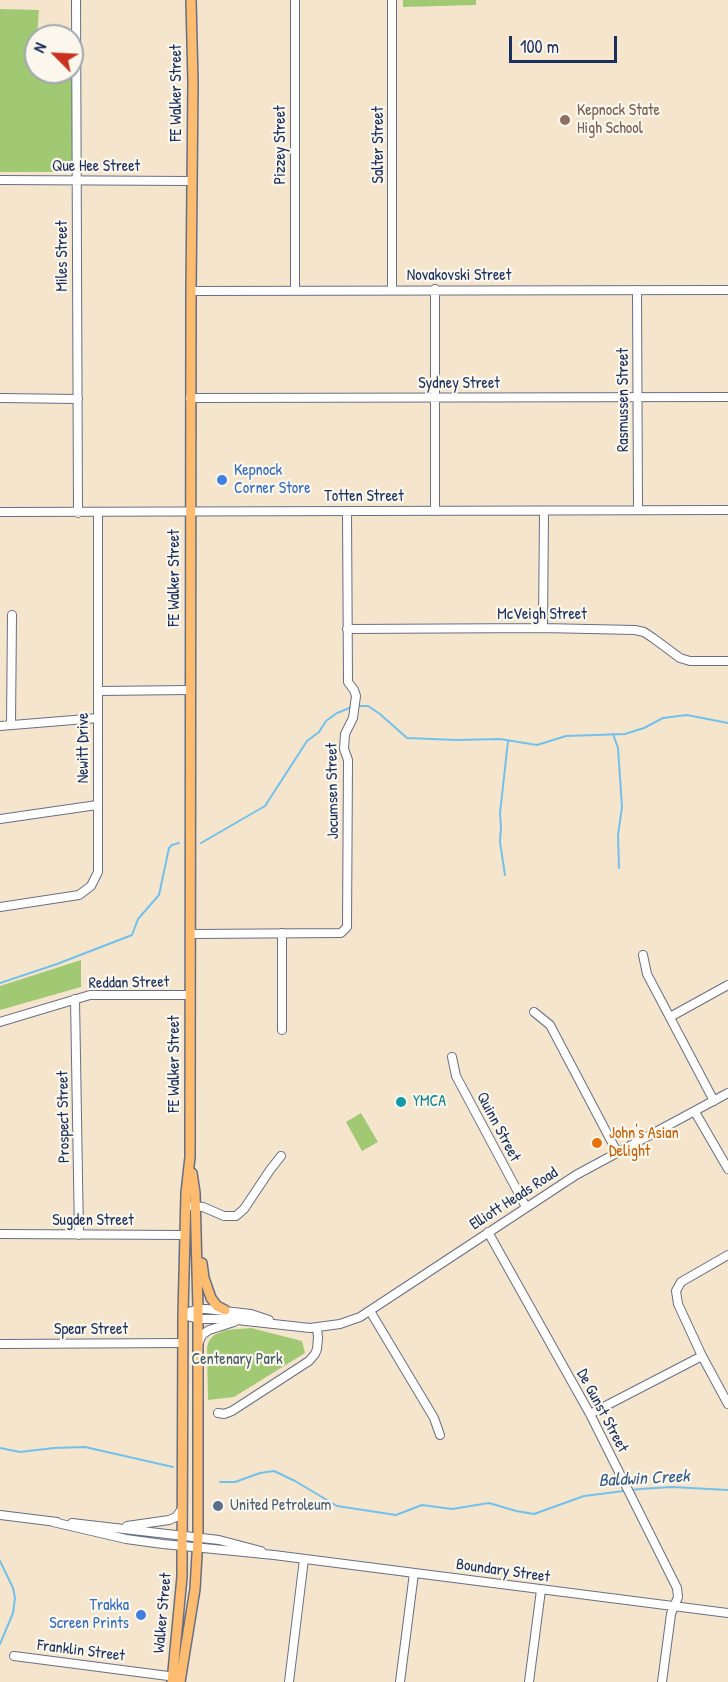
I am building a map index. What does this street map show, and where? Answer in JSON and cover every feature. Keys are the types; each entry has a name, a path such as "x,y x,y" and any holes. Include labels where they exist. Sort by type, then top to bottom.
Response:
{"main road":[{"name":"FE Walker Street","path":"183,1541 183,1314 185,1235 190,1206 190,398 193,82 190,0"},
{"name":"FE Walker Street","path":"190,1206 196,1225 198,1547"},
{"path":"196,1225 206,1285 214,1303 225,1310"},
{"name":"Walker Street","path":"177,1679 183,1541"},
{"name":"Walker Street","path":"177,1679 195,1589 198,1547"}],"street":[{"name":"Miles Street","path":"76,0 78,513"},
{"name":"Pizzey Street","path":"294,0 295,290"},
{"name":"Salter Street","path":"392,0 392,290"},
{"name":"Que Hee Street","path":"0,180 192,181"},
{"path":"435,289 435,511"},
{"name":"Rasmussen Street","path":"637,290 638,510"},
{"name":"Novakovski Street","path":"191,291 728,290"},
{"name":"Sydney Street","path":"190,398 728,397"},
{"path":"0,398 78,399"},
{"name":"Totten Street","path":"0,512 728,510"},
{"name":"Jocumsen Street","path":"282,933 341,933 346,930 348,923 348,759 344,749 345,734 353,718 356,696 348,682 347,511"},
{"path":"543,628 544,511"},
{"name":"Newitt Drive","path":"0,907 79,895 95,880 98,863 98,513"},
{"path":"11,726 12,615"},
{"name":"McVeigh Street","path":"347,629 635,630 644,632 680,658 690,661 728,661"},
{"path":"98,691 190,690"},
{"path":"0,726 98,718"},
{"path":"0,819 97,805"},
{"path":"190,934 282,933 282,1030"},
{"path":"643,954 646,974 714,1101"},
{"path":"670,1017 728,985"},
{"name":"Reddan Street","path":"0,1022 90,995 190,995"},
{"name":"Prospect Street","path":"75,999 79,1235"},
{"path":"534,1012 550,1025 617,1152"},
{"name":"Quinn Street","path":"452,1057 456,1076 526,1207"},
{"name":"Elliott Heads Road","path":"183,1314 299,1328 340,1324 370,1311 576,1175 728,1093"},
{"path":"695,1112 727,1167"},
{"path":"190,1206 224,1216 236,1216 244,1209 281,1156"},
{"name":"De Gunst Street","path":"488,1232 590,1414 675,1582 678,1592 671,1614 662,1682"},
{"name":"Sugden Street","path":"0,1234 185,1235"},
{"path":"728,1255 681,1282 676,1291 678,1304 728,1404"},
{"name":"Elliott Heads Road","path":"198,1314 225,1310 251,1314 282,1325"},
{"path":"370,1311 434,1418 440,1435"},
{"path":"198,1344 202,1335 209,1330 229,1323 247,1321"},
{"path":"218,1413 225,1414 231,1411 309,1361 317,1349 317,1327"},
{"name":"Spear Street","path":"0,1344 183,1343"},
{"path":"590,1414 702,1356"},
{"path":"108,1527 166,1521 176,1517 183,1508"},
{"name":"Boundary Street","path":"0,1515 108,1527 183,1541 198,1547 304,1558 728,1613"},
{"name":"Boundary Street","path":"53,1522 126,1539 183,1541 198,1537 240,1544 274,1555"},
{"path":"289,1682 304,1558"},
{"path":"400,1682 414,1573"},
{"path":"529,1682 541,1590"},
{"name":"Franklin Street","path":"14,1656 177,1679"}],"green space":[{"path":"403,0 476,0 476,5 403,7"},
{"path":"0,9 39,10 38,24 24,24 24,84 73,84 73,162 67,172 0,172"},
{"path":"81,960 81,987 0,1010 0,986"},
{"path":"361,1113 378,1142 362,1151 346,1122"},
{"name":"Centenary Park","path":"251,1328 302,1341 305,1353 234,1397 208,1400 207,1347 209,1341 214,1335 226,1330"}],"waterway":[{"path":"358,706 368,706 407,738 500,739 537,745 566,736 625,734 644,728 663,718 687,715 728,723"},
{"path":"201,843 265,806 307,741 319,732 326,721 337,713 352,707"},
{"path":"613,734 618,748 622,807 618,835 619,868"},
{"path":"505,875 500,842 500,813 508,741"},
{"path":"0,983 132,935 138,919 159,895 169,848 179,843"},
{"name":"Baldwin Creek","path":"0,1448 20,1452 85,1447 173,1467"},
{"name":"Baldwin Creek","path":"220,1482 235,1482 260,1473 274,1471 337,1506 396,1515 422,1505 452,1509 489,1503 534,1514 584,1496 640,1489 672,1487 728,1490"},
{"path":"0,1561 13,1588 15,1598 13,1613 0,1644"}],"place":[{"name":"Kepnock State High School","path":"565,120"},
{"name":"Kepnock Corner Store","path":"222,480"},
{"name":"YMCA","path":"401,1102"},
{"name":"John's Asian Delight","path":"597,1143"},
{"name":"United Petroleum","path":"218,1506"},
{"name":"Trakka Screen Prints","path":"141,1615"}]}
